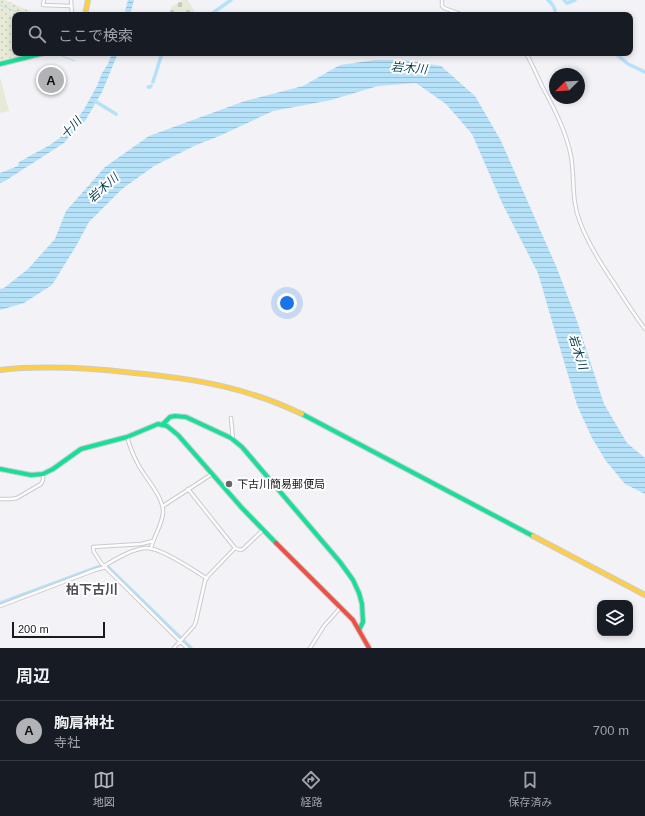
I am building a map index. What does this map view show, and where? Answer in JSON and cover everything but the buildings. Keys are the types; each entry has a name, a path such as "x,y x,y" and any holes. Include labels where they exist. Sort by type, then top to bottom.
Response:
{"street":[{"path":"44,0 43,5 71,6"},
{"path":"71,0 72,12"},
{"path":"86,12 88,0"},
{"path":"442,0 442,6 444,8 455,12"},
{"path":"0,64 32,56"},
{"path":"528,56 554,108 564,133 571,156 575,208 585,235 603,268 645,329"},
{"path":"0,370 53,368 96,369 169,376 220,385 257,396 308,417 645,595"},
{"path":"163,424 170,417 186,417 219,432 242,447 340,562 353,580 362,604 363,622 359,630"},
{"path":"231,418 233,440"},
{"path":"0,469 31,475 43,474 82,450 127,436 158,424 163,424 171,428 242,508 352,620 369,648"},
{"path":"127,436 138,466 163,506 163,517 160,528 153,541 152,548"},
{"path":"0,499 17,498 41,484 43,474"},
{"path":"163,506 212,474"},
{"path":"188,489 235,548 240,550 243,549 263,530"},
{"path":"153,541 140,544 92,547 101,563 181,640 187,648"},
{"path":"0,606 95,570 125,555 146,548 152,548 172,557 206,578"},
{"path":"174,648 194,626 206,578 235,548"},
{"path":"310,648 324,626 340,608"}],"green space":[{"path":"0,0 5,0 31,12 12,12 12,56 18,56 0,61"},
{"path":"183,0 188,0 195,12 169,12 172,6"},
{"path":"0,77 9,111 0,113"}],"water":[{"path":"128,0 134,0 131,12 125,12"},
{"name":"十川","path":"111,56 117,56 102,92 85,121 78,126 64,143 0,183 0,173 18,166 19,162 50,145 61,137 83,111"},
{"name":"岩木川","path":"375,60 405,60 441,66 475,96 501,141 556,266 577,321 604,404 627,443 645,458 645,494 625,484 606,461 592,438 577,405 538,273 503,205 472,134 446,104 416,83 378,86 331,100 273,111 196,145 154,166 122,189 89,222 52,285 24,303 0,310 0,289 4,288 28,269 55,239 66,211 105,167 149,136 245,101 303,86 340,65"}],"waterway":[{"path":"214,12 231,0"},
{"path":"548,0 554,7 555,12"},
{"path":"564,0 567,3 575,0"},
{"path":"0,5 17,12"},
{"path":"62,56 75,61"},
{"path":"155,76 161,56"},
{"path":"619,56 628,64 645,72"},
{"path":"153,82 154,78"},
{"path":"93,100 116,114"},
{"path":"0,603 101,566"},
{"path":"108,567 191,648"}],"traffic: fast":[{"path":"0,64 32,56"},
{"path":"302,414 533,536"},
{"path":"163,424 170,417 186,417 231,438 242,447 340,562 353,580 362,604 363,622 359,630"},
{"path":"0,469 31,475 43,474 53,469 81,449 127,437 158,424 167,426 178,435 242,508 276,543"}],"traffic: slow":[{"path":"86,12 88,0"},
{"path":"0,370 17,368 67,368 117,371 180,378 239,390 273,401 302,414"},
{"path":"533,536 645,595"}],"traffic: jam":[{"path":"276,543 353,620 369,648"}],"place":[{"name":"胸肩神社","path":"51,80"},
{"name":"下古川簡易郵便局","path":"229,484"}],"district":[{"name":"柏下古川","path":"92,589"}]}
